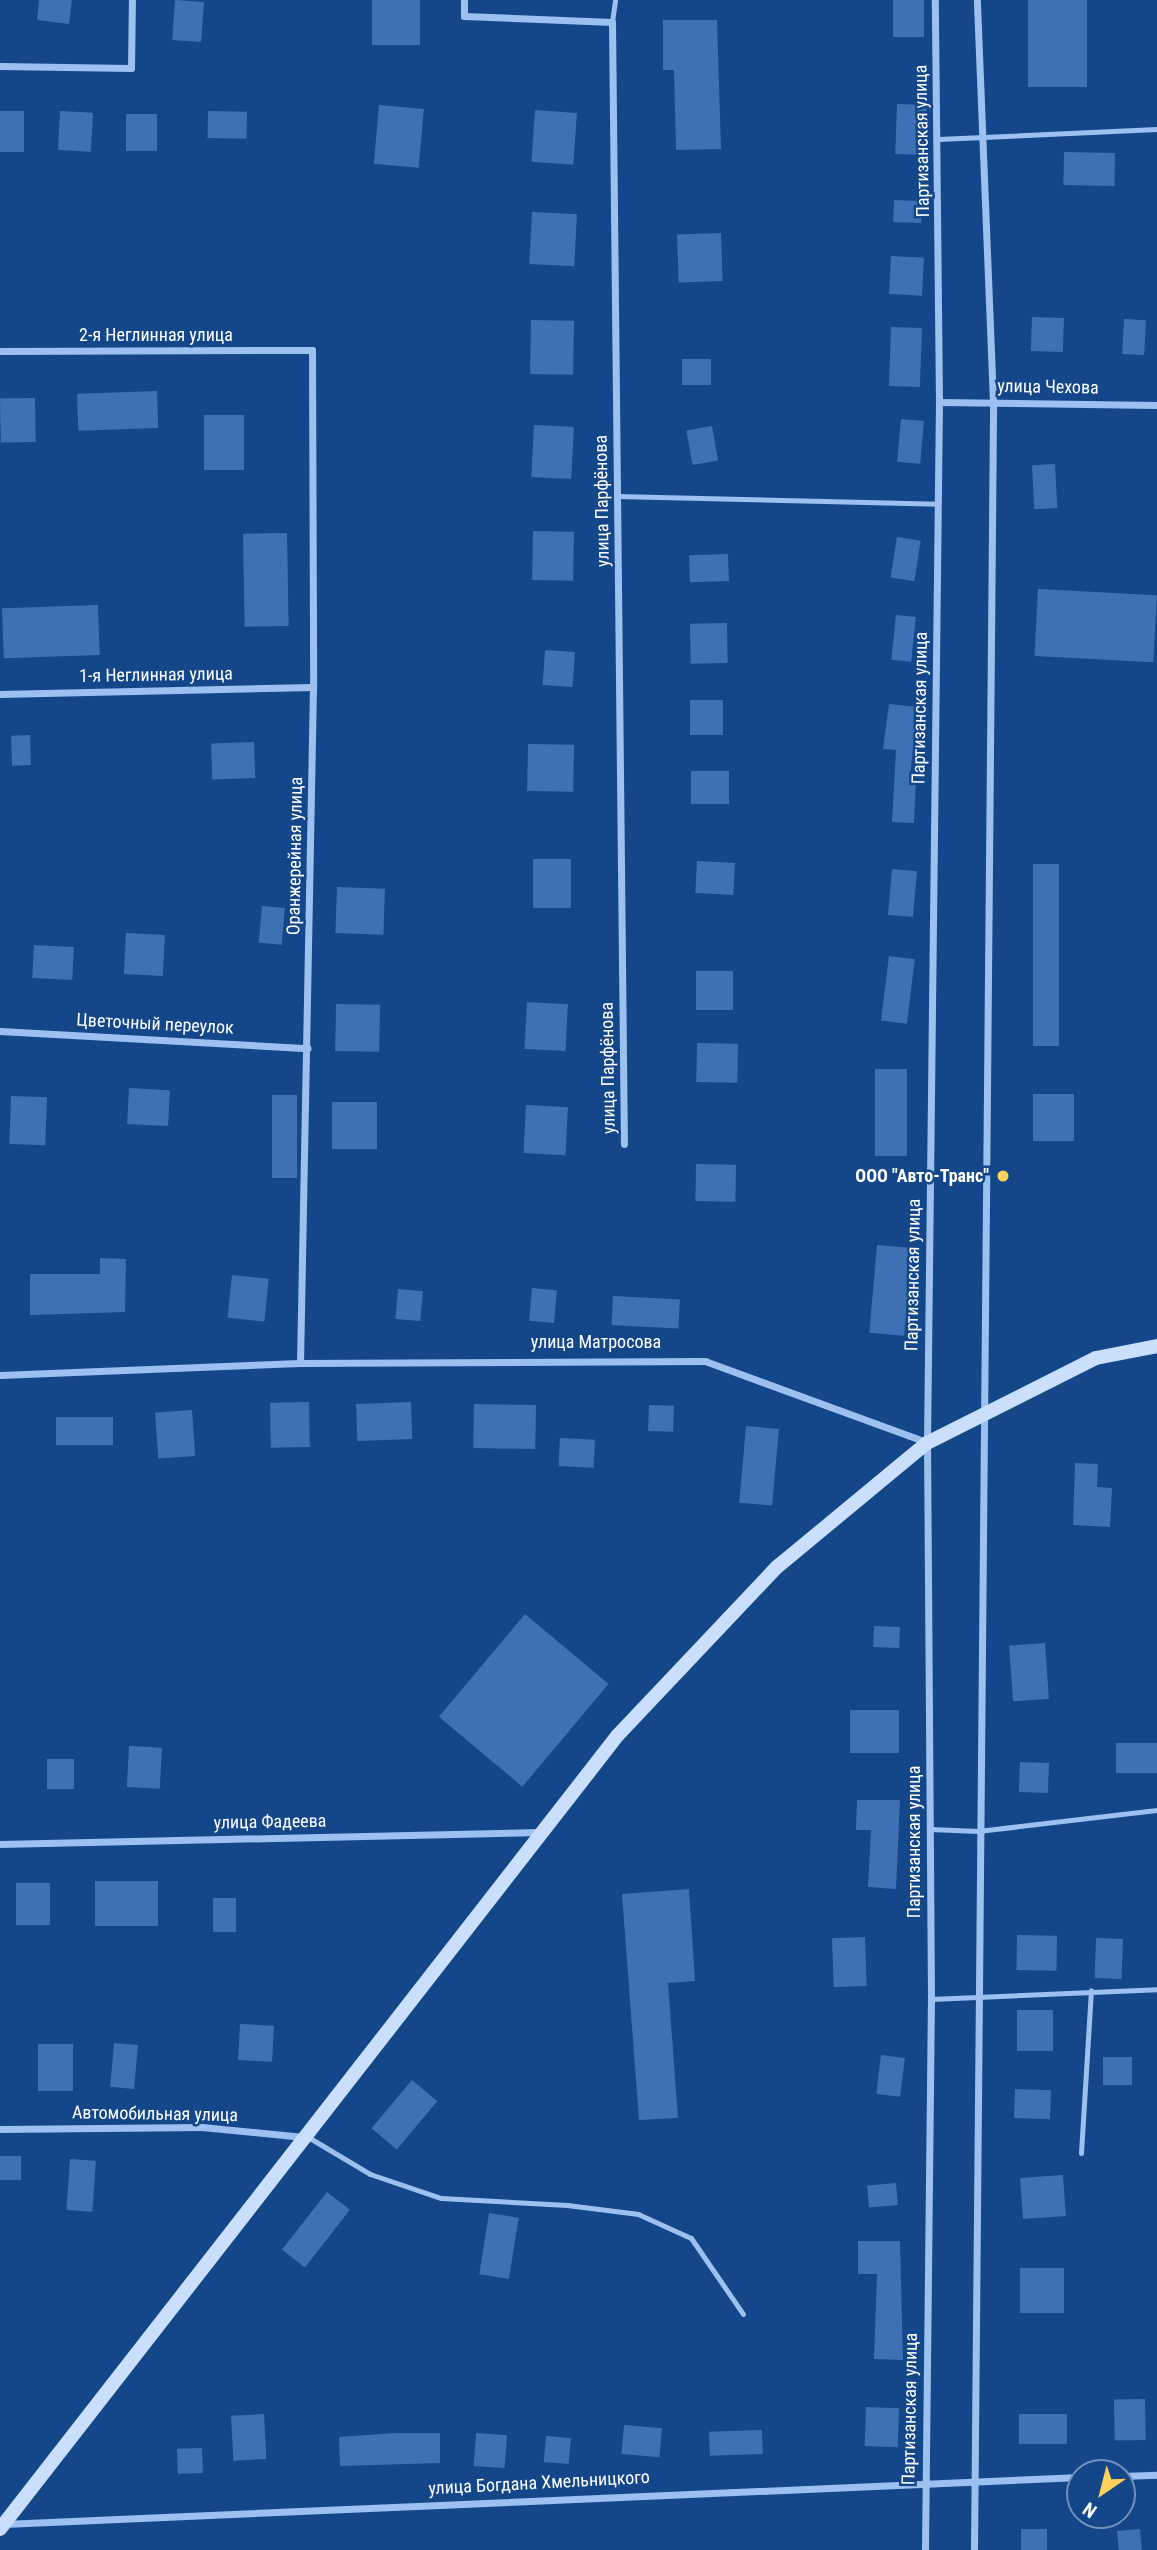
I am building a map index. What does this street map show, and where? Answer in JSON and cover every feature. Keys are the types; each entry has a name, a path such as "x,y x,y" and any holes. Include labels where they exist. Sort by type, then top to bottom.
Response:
{"main road":[{"path":"1,2526 309,2137 618,1735 778,1567 927,1443 1096,1358 1157,1346"}],"street":[{"path":"0,66 131,68 132,0"},
{"path":"464,0 464,16 612,22"},
{"name":"Партизанская улица","path":"925,2550 931,1999 927,1443 939,402 935,0"},
{"path":"974,2550 981,1416 993,402 977,0"},
{"name":"улица Парфёнова","path":"612,22 624,1144"},
{"name":"2-я Неглинная улица","path":"0,351 312,350"},
{"name":"Оранжерейная улица","path":"300,1363 313,687 312,350"},
{"name":"улица Чехова","path":"939,402 1157,405"},
{"name":"1-я Неглинная улица","path":"0,694 313,687"},
{"name":"Цветочный переулок","path":"0,1031 308,1048"},
{"name":"улица Матросова","path":"0,1376 300,1363 705,1361 927,1443"},
{"name":"улица Фадеева","path":"0,1844 541,1832"},
{"name":"Автомобильная улица","path":"0,2129 202,2127 309,2137"},
{"path":"1136,2476 1157,2475"},
{"name":"улица Богдана Хмельницкого","path":"1,2526 925,2480 1066,2477"}],"lane":[{"path":"612,22 615,0"},
{"path":"938,139 1157,129"},
{"path":"617,496 938,504"},
{"path":"930,1829 978,1831 1157,1810"},
{"path":"931,1999 1157,1989"},
{"path":"1081,2153 1091,1990"},
{"path":"309,2137 370,2174 440,2198 638,2214 691,2238 743,2314"}],"building":[{"path":"39,0 72,0 69,24 37,20"},
{"path":"175,0 204,2 201,42 172,40"},
{"path":"372,0 420,0 420,45 372,45"},
{"path":"893,0 924,0 924,37 893,37"},
{"path":"1028,0 1087,0 1087,87 1028,87"},
{"path":"663,20 717,20 721,149 676,150 674,70 663,70"},
{"path":"897,104 927,105 925,155 895,154"},
{"path":"379,105 424,109 419,168 374,164"},
{"path":"535,110 577,113 573,165 531,162"},
{"path":"0,111 24,111 24,152 0,152"},
{"path":"60,111 93,113 91,152 58,150"},
{"path":"208,111 247,112 247,139 208,138"},
{"path":"126,114 157,114 157,151 126,151"},
{"path":"1064,152 1115,153 1114,186 1063,185"},
{"path":"894,200 922,201 921,223 893,222"},
{"path":"532,212 577,214 574,266 529,264"},
{"path":"721,233 723,281 679,283 677,235"},
{"path":"891,256 924,258 922,296 889,294"},
{"path":"1032,317 1064,318 1063,352 1031,351"},
{"path":"1124,319 1146,320 1144,355 1122,354"},
{"path":"531,320 574,321 573,375 530,374"},
{"path":"891,327 922,328 920,387 889,386"},
{"path":"682,359 711,359 711,385 682,385"},
{"path":"157,391 158,428 78,431 77,394"},
{"path":"35,398 36,442 1,443 0,399"},
{"path":"204,415 244,415 244,470 204,470"},
{"path":"901,419 924,421 920,464 897,462"},
{"path":"534,425 574,427 571,479 531,477"},
{"path":"712,426 718,460 692,465 686,431"},
{"path":"1055,464 1057,508 1034,509 1032,465"},
{"path":"533,531 574,532 573,581 532,580"},
{"path":"287,533 289,626 245,627 243,534"},
{"path":"897,537 921,541 914,581 891,577"},
{"path":"728,554 729,581 690,582 689,555"},
{"path":"1038,589 1157,595 1153,662 1034,656"},
{"path":"98,605 100,655 4,658 2,608"},
{"path":"896,615 916,617 911,662 891,660"},
{"path":"727,623 728,663 691,664 690,624"},
{"path":"545,650 575,652 572,687 543,685"},
{"path":"690,700 723,700 723,735 690,735"},
{"path":"889,704 918,707 910,776 916,777 914,823 892,822 896,750 883,749"},
{"path":"30,735 31,765 12,766 11,736"},
{"path":"254,742 255,778 212,779 211,744"},
{"path":"528,744 574,745 573,792 527,791"},
{"path":"691,771 729,771 729,804 691,804"},
{"path":"533,859 571,859 571,908 533,908"},
{"path":"697,861 735,863 733,895 695,893"},
{"path":"1033,864 1059,864 1059,1046 1033,1046"},
{"path":"892,869 917,871 913,917 888,915"},
{"path":"337,887 385,889 383,935 335,933"},
{"path":"262,906 285,908 282,945 259,943"},
{"path":"126,933 165,935 163,976 124,974"},
{"path":"34,945 74,947 72,980 32,978"},
{"path":"889,956 915,959 907,1024 881,1021"},
{"path":"696,971 733,971 733,1010 696,1010"},
{"path":"527,1002 568,1004 565,1051 525,1049"},
{"path":"336,1004 380,1005 379,1052 335,1051"},
{"path":"697,1043 738,1044 737,1083 696,1082"},
{"path":"875,1069 907,1069 907,1156 875,1156"},
{"path":"129,1088 170,1090 168,1126 127,1124"},
{"path":"1033,1094 1074,1094 1074,1141 1033,1141"},
{"path":"272,1095 297,1095 297,1178 272,1178"},
{"path":"11,1096 47,1097 45,1145 9,1144"},
{"path":"332,1102 377,1102 377,1149 332,1149"},
{"path":"526,1105 568,1107 565,1155 523,1153"},
{"path":"696,1164 736,1165 735,1202 695,1201"},
{"path":"877,1245 912,1248 904,1336 869,1333"},
{"path":"100,1258 126,1259 125,1312 30,1315 30,1274 100,1274"},
{"path":"232,1275 269,1279 264,1322 228,1318"},
{"path":"532,1288 557,1290 554,1323 529,1321"},
{"path":"398,1289 423,1291 420,1321 395,1319"},
{"path":"613,1296 680,1300 678,1328 611,1325"},
{"path":"309,1402 310,1447 271,1448 270,1403"},
{"path":"411,1402 412,1439 357,1441 356,1404"},
{"path":"474,1404 536,1405 535,1449 473,1448"},
{"path":"649,1405 674,1406 673,1432 648,1431"},
{"path":"192,1410 195,1456 158,1458 155,1413"},
{"path":"56,1417 113,1417 113,1445 56,1445"},
{"path":"746,1426 779,1429 772,1506 739,1503"},
{"path":"560,1438 595,1440 593,1468 559,1466"},
{"path":"1075,1463 1098,1464 1097,1487 1112,1488 1110,1527 1073,1525"},
{"path":"525,1614 608,1684 522,1787 439,1717"},
{"path":"874,1626 900,1627 899,1648 873,1647"},
{"path":"1045,1643 1049,1699 1013,1701 1009,1646"},
{"path":"850,1710 899,1710 899,1753 850,1753"},
{"path":"1116,1743 1157,1743 1157,1773 1116,1773"},
{"path":"129,1746 162,1748 160,1789 127,1787"},
{"path":"47,1759 74,1759 74,1789 47,1789"},
{"path":"1020,1762 1049,1763 1048,1793 1019,1792"},
{"path":"857,1800 900,1800 896,1889 868,1887 871,1830 856,1830"},
{"path":"95,1881 158,1881 158,1926 95,1926"},
{"path":"16,1883 50,1883 50,1925 16,1925"},
{"path":"689,1889 695,1981 668,1983 678,2118 639,2120 622,1894"},
{"path":"213,1898 236,1898 236,1932 213,1932"},
{"path":"1017,1935 1057,1936 1056,1971 1016,1970"},
{"path":"865,1937 867,1986 834,1987 832,1938"},
{"path":"1096,1938 1123,1939 1122,1979 1095,1978"},
{"path":"1017,2010 1053,2010 1053,2051 1017,2051"},
{"path":"240,2024 274,2026 272,2062 238,2060"},
{"path":"114,2043 138,2045 134,2089 110,2087"},
{"path":"38,2044 73,2044 73,2091 38,2091"},
{"path":"881,2055 905,2058 900,2097 876,2094"},
{"path":"1103,2057 1132,2057 1132,2085 1103,2085"},
{"path":"412,2080 437,2101 397,2149 372,2128"},
{"path":"1015,2089 1051,2090 1050,2119 1014,2118"},
{"path":"0,2156 21,2156 21,2180 0,2180"},
{"path":"70,2159 96,2161 92,2212 66,2210"},
{"path":"1063,2175 1066,2216 1023,2219 1020,2178"},
{"path":"896,2183 898,2205 869,2207 867,2186"},
{"path":"327,2192 350,2210 305,2267 282,2250"},
{"path":"489,2213 519,2218 509,2279 479,2274"},
{"path":"858,2241 900,2241 903,2360 874,2359 877,2274 858,2274"},
{"path":"1020,2268 1064,2268 1064,2313 1020,2313"},
{"path":"1145,2399 1146,2440 1115,2441 1114,2400"},
{"path":"866,2407 899,2408 898,2447 865,2446"},
{"path":"264,2414 266,2459 233,2461 231,2416"},
{"path":"1019,2414 1067,2414 1067,2444 1019,2444"},
{"path":"624,2425 662,2428 659,2457 621,2454"},
{"path":"762,2430 763,2454 710,2456 709,2432"},
{"path":"440,2433 440,2463 340,2466 339,2437"},
{"path":"476,2433 507,2435 505,2468 474,2466"},
{"path":"546,2436 571,2438 569,2464 544,2462"},
{"path":"202,2448 203,2473 178,2474 177,2449"},
{"path":"1021,2529 1047,2529 1047,2550 1021,2550"},
{"path":"1140,2529 1142,2550 1119,2550 1117,2531"}],"place":[{"name":"ООО \"Авто-Транс\"","path":"1003,1176"}]}
